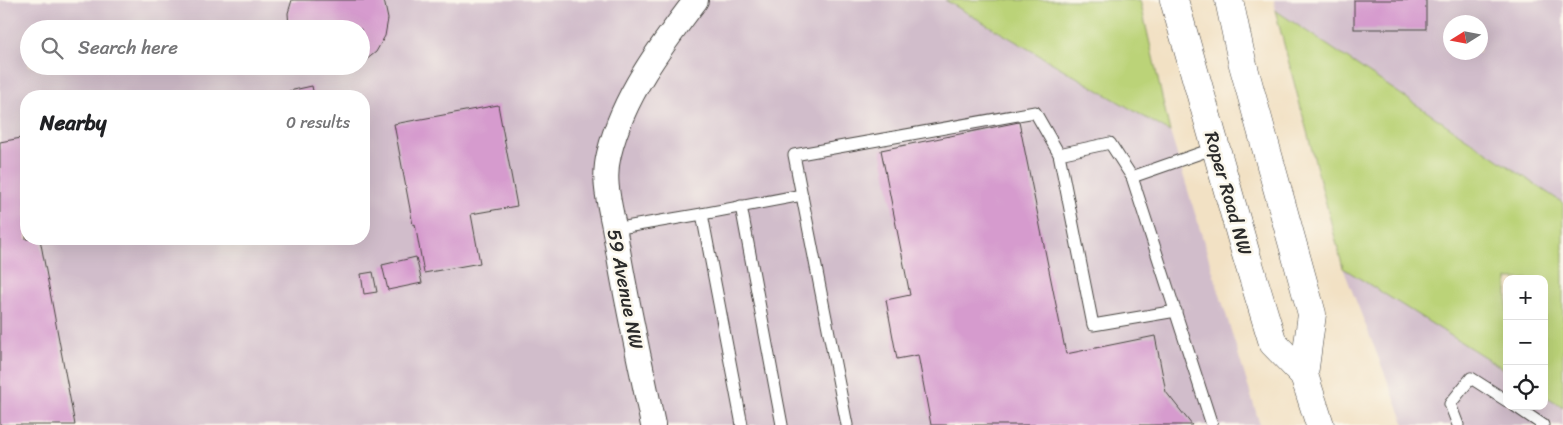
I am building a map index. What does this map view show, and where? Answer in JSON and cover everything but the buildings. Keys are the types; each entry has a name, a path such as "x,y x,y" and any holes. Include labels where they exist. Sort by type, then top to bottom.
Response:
{"main road":[{"name":"Roper Road NW","path":"1174,0 1273,343 1304,375"},
{"name":"Roper Road NW","path":"1229,0 1242,61 1312,314 1304,375 1320,425"}],"street":[{"name":"59 Avenue NW","path":"653,425 605,181 609,154 625,109 639,80 696,0"}],"lane":[{"path":"847,425 794,155 1035,112 1059,154 1093,325 1176,311"},
{"path":"1059,154 1110,144 1132,177 1212,425"},
{"path":"1132,177 1216,148"},
{"path":"614,229 802,195"},
{"path":"741,206 782,425"},
{"path":"702,214 742,425"},
{"path":"1458,425 1450,404 1471,378 1503,398"},
{"path":"1520,410 1543,425"}],"shaded area":[{"path":"0,0 945,0 1170,132 1260,425 0,425"},
{"path":"1274,0 1563,0 1563,203 1275,10"},
{"path":"1343,268 1503,368 1503,410 1548,410 1548,398 1563,407 1563,425 1405,425"}],"green space":[{"path":"945,0 1140,0 1170,132"},
{"path":"1275,10 1563,203 1563,407 1548,398 1548,275 1503,275 1503,368 1343,268"}]}
